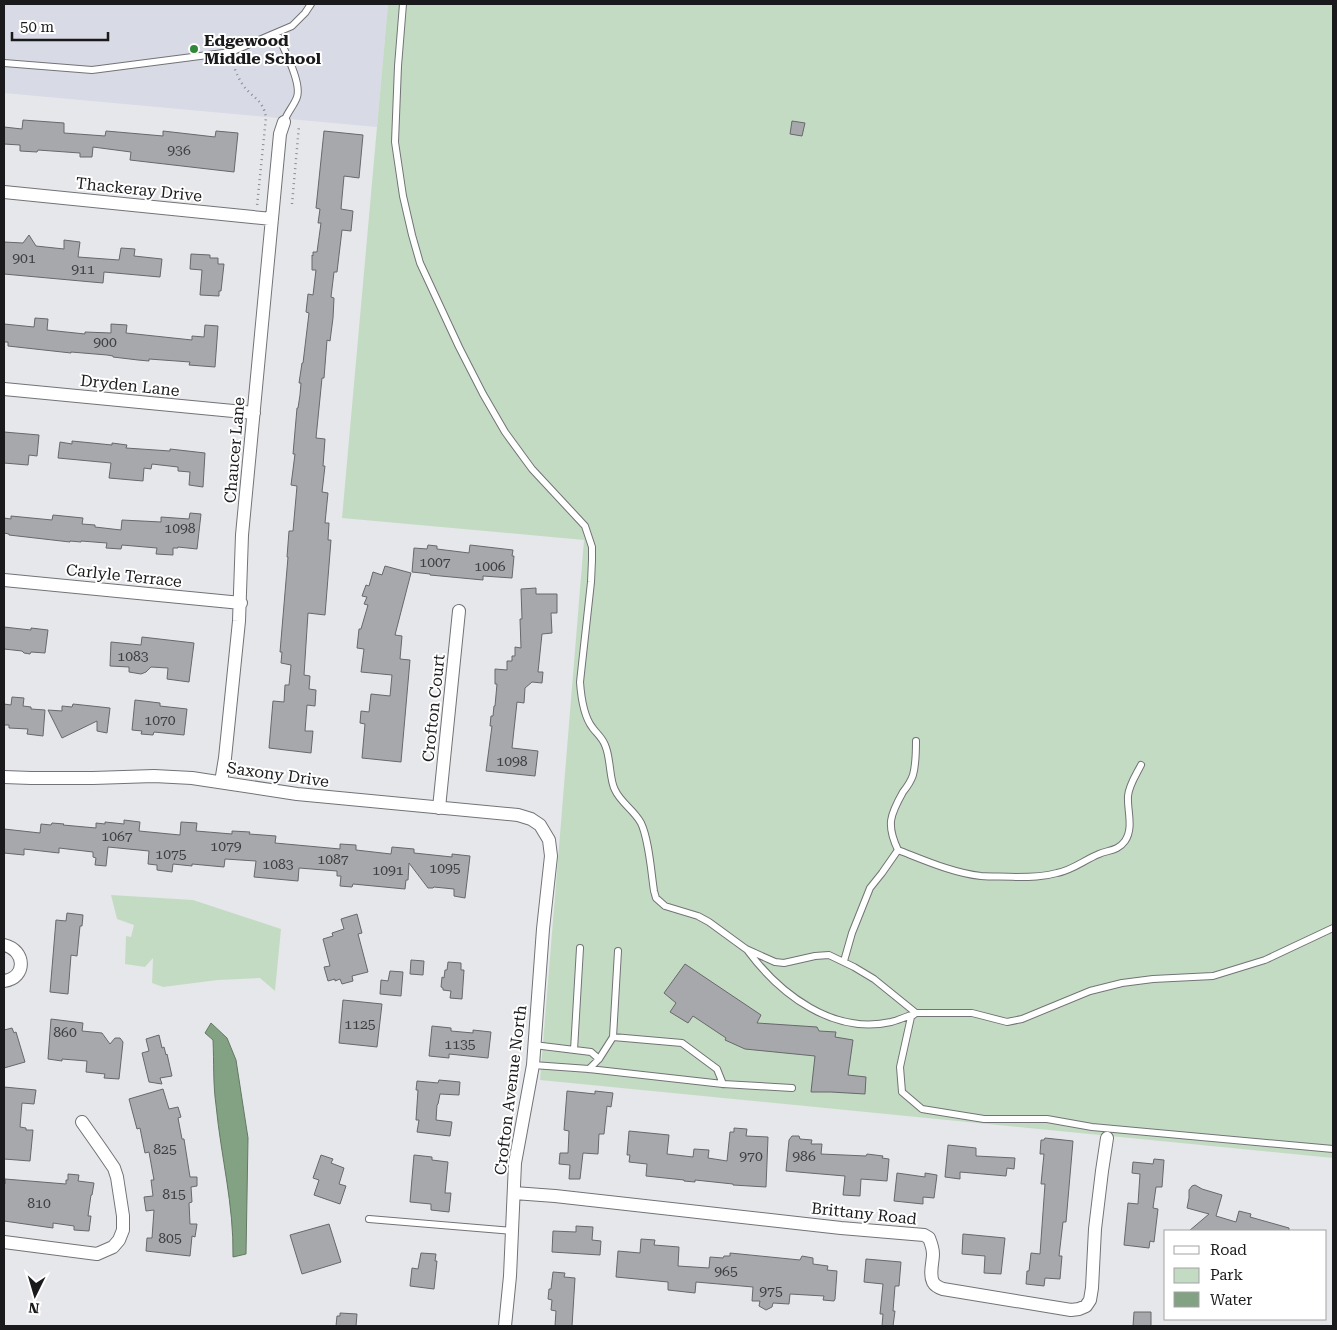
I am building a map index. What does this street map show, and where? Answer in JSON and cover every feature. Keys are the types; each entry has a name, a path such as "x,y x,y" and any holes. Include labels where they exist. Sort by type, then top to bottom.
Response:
{"street":[{"name":"Chaucer Lane","path":"221,782 241,603 242,535 280,134 284,122"},
{"name":"Thackeray Drive","path":"4,192 272,218"},
{"name":"Dryden Lane","path":"4,389 254,413"},
{"name":"Carlyle Terrace","path":"4,580 241,603"},
{"name":"Crofton Court","path":"439,808 459,611"},
{"name":"Saxony Drive","path":"4,777 93,778 154,776 192,778 297,794 518,815 531,819 540,825 543,830"},
{"name":"Crofton Avenue North","path":"504,1326 510,1276 515,1163 533,1065 543,930 551,856 549,840 543,830"},
{"path":"4,945 10,946 15,950 21,961 18,973 4,981"},
{"path":"4,1242 97,1254 113,1247 119,1240 124,1230 117,1177 114,1168 82,1122"},
{"name":"Brittany Road","path":"514,1193 924,1235 929,1238 932,1244 932,1275 933,1282 937,1287 1071,1310 1086,1306 1090,1300 1096,1220 1107,1138"}],"lane":[{"path":"4,63 92,70 231,52 292,26 311,4"},
{"path":"403,4 395,142 402,196 412,235 420,263 459,347 505,432 532,469 585,526 590,538 592,547 591,582 580,691 591,726 605,744 614,788 620,799 640,822 646,837 656,898 665,906 698,916 746,949 775,962 784,963 829,955 844,961 874,980 916,1012"},
{"path":"277,33 299,89 297,99 287,113 284,122"},
{"path":"916,741 916,763 912,777 894,810 890,825 898,850 935,864 980,876 1041,877 1074,868 1099,853 1122,846 1127,839 1129,829 1128,795 1141,765"},
{"path":"844,961 852,933 870,888 898,850"},
{"path":"746,949 782,989 795,999 837,1021 881,1024 892,1022 916,1012 972,1013 1007,1022 1022,1019 1090,991 1122,983 1152,979 1213,976 1265,960 1333,928"},
{"path":"574,1050 580,948"},
{"path":"589,1069 599,1059 614,1037 618,951"},
{"path":"916,1012 911,1017 900,1067 902,1092 922,1109 984,1118 1047,1119 1092,1127 1333,1149"},
{"path":"614,1037 682,1043 717,1068 723,1084"},
{"path":"534,1046 591,1052 599,1059"},
{"path":"533,1065 589,1069 723,1084 792,1088"},
{"path":"369,1219 512,1232"}],"path":[{"path":"231,52 234,66 244,86 264,108 266,117 257,207"},
{"path":"292,204 299,126"}],"shaded area":[{"name":"Edgewood Middle School","path":"4,4 388,4 377,127 4,93"}],"green space":[{"path":"388,4 1333,4 1333,1158 540,1080 584,540 342,518"},
{"path":"111,895 193,900 281,929 275,991 260,978 218,980 163,987 152,983 153,958 145,967 125,964 126,936 131,937 134,925 117,919"}],"water":[{"path":"211,1023 227,1038 236,1060 248,1138 246,1254 233,1257 229,1200 215,1097 213,1040 205,1033"}],"building":[{"path":"23,120 64,123 64,133 105,136 106,131 163,136 163,131 215,137 216,131 238,133 234,172 130,160 131,152 93,147 92,157 80,157 80,153 38,150 37,152 20,151 20,145 4,144 4,127 22,129"},
{"path":"792,121 805,123 802,136 790,134"},
{"path":"324,131 363,135 359,178 344,176 341,209 353,211 351,231 342,230 337,272 334,272 331,297 334,298 333,318 330,341 327,340 316,438 325,439 323,466 325,466 322,492 328,493 325,523 329,523 328,540 331,540 325,615 308,613 304,675 310,676 309,689 316,690 315,706 307,705 305,731 313,731 311,753 269,748 273,701 284,702 285,685 289,685 291,665 281,663 282,652 280,652 289,531 293,531 297,486 291,485 295,454 293,454 297,408 301,383 299,383 309,313 306,312 308,294 313,295 316,270 312,270 312,255 313,252 317,252 321,223 318,223 320,209 316,208"},
{"path":"29,235 36,246 64,249 64,240 80,242 78,257 119,260 121,248 135,249 134,256 162,259 160,277 104,272 103,283 4,274 4,242 23,243"},
{"path":"191,254 210,255 210,258 218,258 218,264 224,264 219,296 200,295 202,270 190,269"},
{"path":"35,318 48,319 47,330 85,334 85,332 111,333 111,324 127,325 126,333 192,340 192,336 204,337 205,325 218,326 215,367 189,365 190,362 149,359 149,361 107,355 8,346 8,342 4,342 4,324 34,327"},
{"path":"4,432 39,435 37,456 29,455 28,465 4,463"},
{"path":"72,441 127,445 126,448 170,451 170,449 205,453 203,487 189,485 190,472 178,471 178,467 152,464 151,469 144,468 143,481 109,478 111,463 58,458 60,442 72,444"},
{"path":"190,513 201,514 197,549 173,548 173,555 156,554 157,548 122,545 121,549 106,548 107,543 70,542 4,533 4,518 11,519 11,516 52,520 53,515 83,518 82,524 121,530 122,520 161,522 161,517 189,519"},
{"path":"428,545 437,546 437,549 469,553 470,545 513,550 512,578 483,576 483,580 412,572 414,548 427,549"},
{"path":"385,566 411,573 395,635 402,636 400,659 410,660 401,762 362,758 365,724 360,723 361,711 369,712 371,694 390,696 392,675 361,672 364,649 357,648 359,629 361,629 368,605 364,604 367,597 362,596 366,585 369,586 373,572 382,575"},
{"path":"536,588 536,594 557,594 557,613 551,613 552,633 542,634 538,672 543,672 542,683 532,682 525,688 524,703 517,702 512,748 538,751 535,776 486,771 492,726 490,726 491,716 493,716 495,706 497,684 495,684 495,669 507,670 507,661 512,661 512,656 515,656 515,647 521,648 521,589"},
{"path":"4,627 48,630 45,653 31,652 30,654 4,649"},
{"path":"142,637 194,643 189,682 167,679 168,668 151,667 141,674 129,672 129,667 110,666 111,642 141,645"},
{"path":"12,697 24,698 23,706 31,707 31,709 45,710 43,736 27,734 28,729 9,728 9,725 4,725 4,704 11,705"},
{"path":"135,700 160,703 160,706 187,709 184,735 154,732 153,735 141,734 142,731 132,730"},
{"path":"73,704 110,708 107,733 97,731 97,721 62,738 48,710 62,711 62,706 72,707"},
{"path":"124,820 140,822 139,831 180,835 181,822 197,823 196,831 232,834 232,831 250,832 249,834 276,836 275,843 340,849 340,844 356,845 356,850 391,854 392,847 414,849 414,853 452,857 452,854 470,856 465,898 454,896 454,889 428,888 409,863 408,880 406,880 405,889 353,884 352,887 340,886 341,876 337,876 337,871 299,868 298,881 254,877 256,861 225,859 224,867 173,864 172,872 157,870 157,865 148,864 149,851 108,847 106,866 95,865 96,858 93,857 93,852 59,848 59,853 24,849 24,855 4,853 4,829 40,833 41,824 51,825 52,823 96,828 96,823 124,824"},
{"path":"67,913 83,915 77,956 71,955 68,994 50,992 56,920 66,921"},
{"path":"357,914 362,933 358,934 368,972 352,976 353,981 342,984 340,979 328,981 324,967 330,966 323,939 333,936 332,933 344,929 341,919"},
{"path":"411,960 424,961 423,975 410,974"},
{"path":"448,962 461,963 461,970 464,970 462,999 450,998 451,991 443,990 441,987 442,977 444,978"},
{"path":"685,964 761,1015 757,1023 817,1027 819,1031 836,1032 835,1037 853,1040 848,1075 866,1077 865,1094 811,1092 815,1056 745,1049 725,1040 726,1038 693,1016 688,1023 670,1012 676,1003 664,993"},
{"path":"390,971 403,972 401,996 380,994 381,980 388,981"},
{"path":"343,1000 382,1004 377,1047 339,1043"},
{"path":"51,1019 83,1023 82,1031 102,1033 110,1044 115,1038 120,1038 123,1042 119,1079 104,1078 105,1074 86,1072 87,1061 48,1059"},
{"path":"432,1026 451,1028 451,1031 473,1033 473,1030 491,1032 488,1058 449,1054 449,1058 429,1056"},
{"path":"12,1028 14,1033 16,1032 25,1062 4,1068 4,1030"},
{"path":"159,1035 162,1048 164,1047 167,1054 172,1076 160,1078 162,1084 149,1082 142,1053 149,1051 146,1039"},
{"path":"439,1080 460,1082 459,1095 440,1094 437,1105 436,1120 452,1122 450,1136 417,1132 419,1120 416,1120 417,1081 438,1083"},
{"path":"4,1087 36,1090 34,1104 22,1103 20,1127 26,1128 26,1130 33,1130 30,1161 4,1159"},
{"path":"163,1089 169,1109 178,1107 181,1117 178,1118 182,1139 184,1139 190,1177 197,1177 197,1186 191,1187 192,1202 189,1203 190,1224 197,1224 195,1237 192,1236 190,1256 146,1251 147,1238 152,1238 154,1210 146,1211 144,1197 153,1196 151,1180 154,1180 149,1152 145,1153 140,1128 137,1129 129,1099"},
{"path":"567,1091 595,1094 595,1091 613,1093 611,1107 607,1106 604,1134 599,1134 598,1154 583,1153 580,1179 569,1179 570,1165 559,1164 560,1153 568,1153 569,1131 564,1130"},
{"path":"734,1128 747,1129 746,1136 768,1137 766,1187 695,1180 695,1182 684,1181 646,1176 647,1164 629,1162 630,1155 627,1155 629,1131 669,1135 667,1154 693,1157 694,1149 709,1150 708,1158 727,1161 730,1132 734,1132"},
{"path":"792,1136 812,1140 811,1144 822,1144 821,1154 883,1156 882,1158 889,1159 887,1181 861,1179 860,1196 843,1195 845,1176 786,1171 789,1140"},
{"path":"1045,1138 1073,1141 1066,1222 1063,1222 1059,1256 1062,1256 1060,1279 1045,1278 1044,1286 1026,1284 1031,1253 1040,1254 1045,1184 1041,1184 1044,1154 1040,1154 1041,1140"},
{"path":"948,1145 976,1148 976,1156 1015,1158 1014,1169 1007,1168 1006,1176 960,1172 960,1179 945,1177"},
{"path":"321,1155 333,1159 331,1163 344,1168 339,1184 346,1186 340,1204 314,1195 319,1180 313,1178"},
{"path":"414,1155 432,1157 432,1160 448,1162 445,1193 451,1193 449,1212 431,1210 431,1204 410,1202"},
{"path":"1154,1159 1164,1160 1162,1187 1156,1187 1153,1208 1158,1209 1154,1242 1150,1241 1149,1248 1124,1245 1128,1203 1138,1204 1140,1174 1132,1173 1133,1162 1153,1164"},
{"path":"897,1173 925,1177 925,1173 937,1175 934,1198 923,1197 923,1204 894,1201"},
{"path":"68,1174 79,1175 78,1181 94,1183 88,1216 91,1216 89,1231 74,1230 74,1226 53,1223 53,1228 4,1221 5,1179 66,1184"},
{"path":"1195,1185 1222,1195 1216,1216 1236,1222 1239,1211 1251,1214 1250,1217 1289,1228 1289,1230 1190,1230 1209,1214 1187,1208 1189,1190"},
{"path":"329,1224 341,1262 302,1274 290,1235"},
{"path":"576,1226 593,1227 592,1240 601,1241 600,1255 552,1252 553,1231 576,1232"},
{"path":"963,1234 1005,1238 1001,1274 984,1273 985,1256 962,1254"},
{"path":"641,1239 655,1240 654,1245 679,1247 678,1266 709,1268 710,1257 723,1258 724,1256 730,1256 730,1253 800,1260 802,1256 813,1258 813,1264 828,1266 827,1270 837,1271 835,1299 834,1301 823,1300 824,1296 790,1294 789,1304 773,1303 772,1307 766,1310 759,1306 760,1301 752,1301 753,1287 696,1282 695,1293 668,1290 668,1282 616,1277 618,1251 640,1253"},
{"path":"421,1253 436,1254 434,1289 410,1286 412,1268 418,1269"},
{"path":"866,1259 901,1262 899,1286 895,1286 893,1326 882,1326 883,1314 880,1314 883,1284 864,1282"},
{"path":"553,1272 565,1273 564,1277 575,1278 572,1326 555,1326 556,1311 551,1310 552,1300 548,1299"},
{"path":"1134,1312 1151,1312 1151,1326 1133,1326"},
{"path":"340,1313 357,1314 356,1326 336,1326 337,1316 340,1316"}],"place":[{"name":"Edgewood Middle School","path":"194,49"}]}
